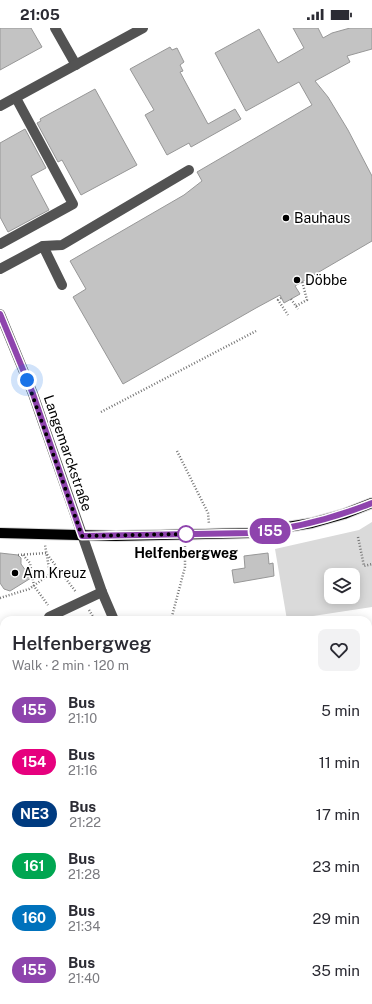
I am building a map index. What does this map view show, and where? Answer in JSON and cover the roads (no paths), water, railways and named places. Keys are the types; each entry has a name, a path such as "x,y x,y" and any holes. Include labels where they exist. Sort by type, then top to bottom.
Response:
{"main road":[{"path":"0,533 82,536 209,534 275,530 318,521 372,503"}],"street":[{"path":"55,28 76,65"},
{"path":"0,106 143,28"},
{"path":"0,244 74,204 16,98"},
{"path":"0,269 44,246 62,245 189,170"},
{"path":"44,246 62,285"},
{"name":"Langemarckstraße","path":"0,314 2,327 33,394 82,536"},
{"path":"82,536 112,616"},
{"path":"52,616 82,600 102,592"}],"place":[{"name":"Bauhaus","path":"286,218"},
{"name":"Döbbe","path":"297,280"},
{"name":"Helfenbergweg","path":"186,534"},
{"name":"Am Kreuz","path":"15,573"}]}
